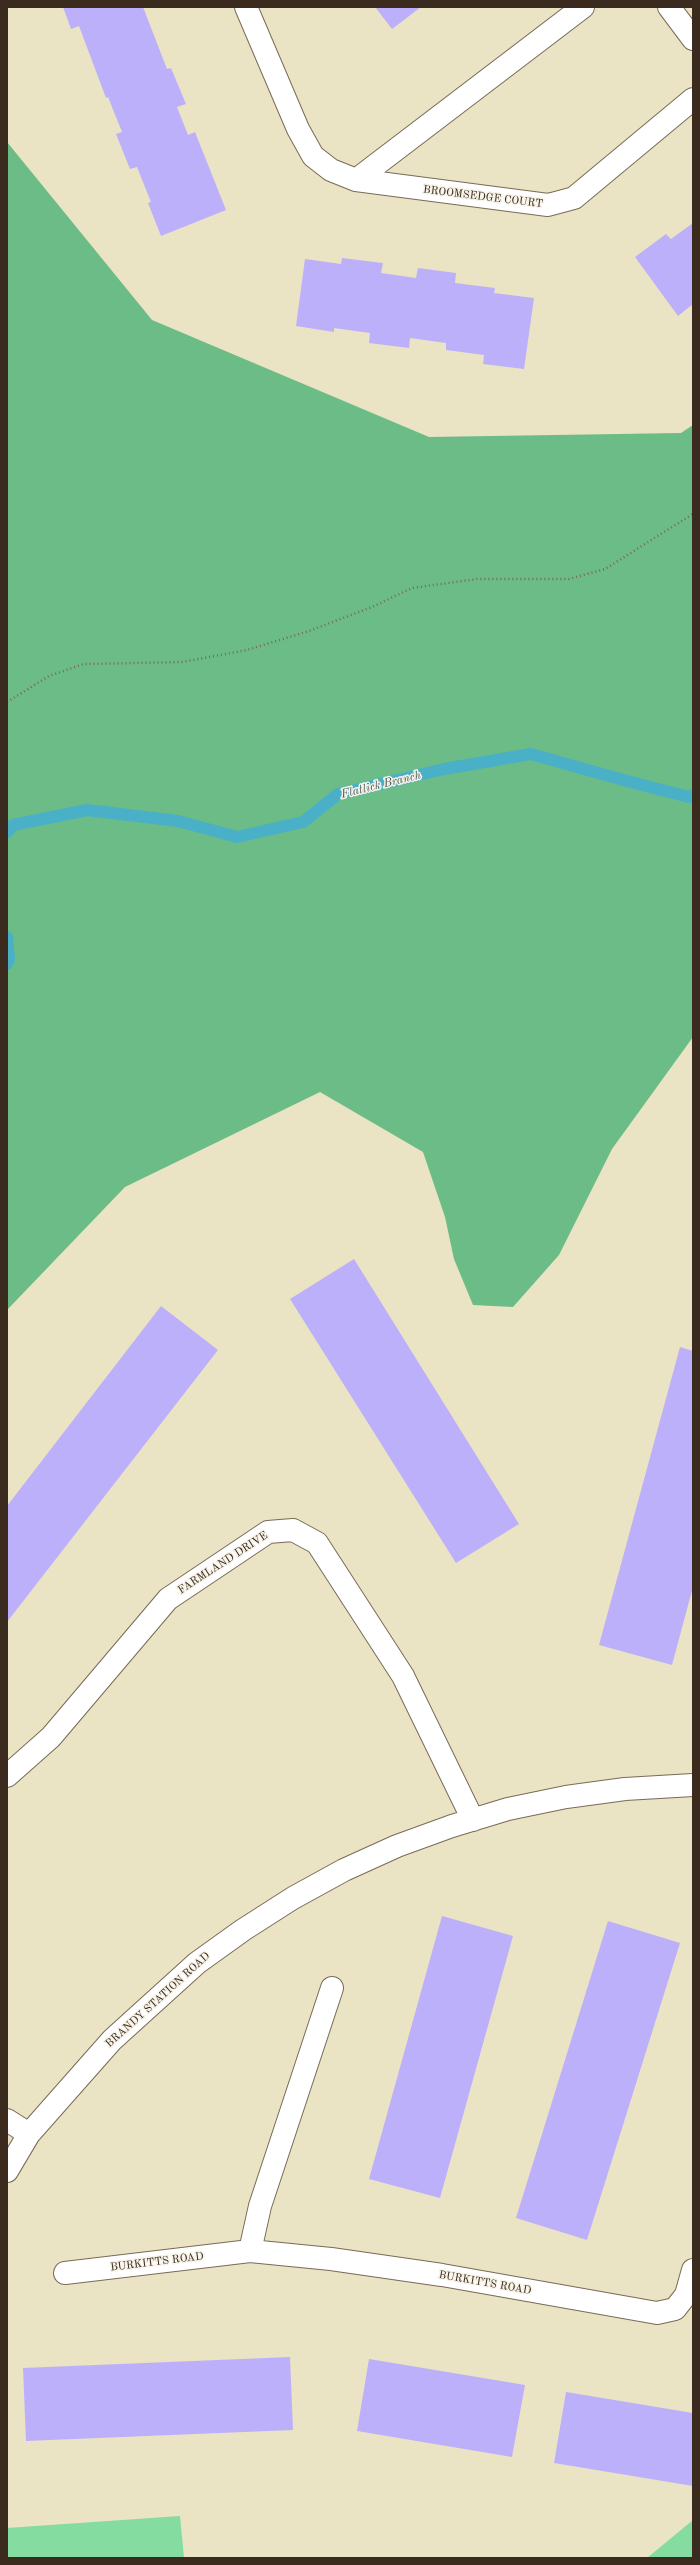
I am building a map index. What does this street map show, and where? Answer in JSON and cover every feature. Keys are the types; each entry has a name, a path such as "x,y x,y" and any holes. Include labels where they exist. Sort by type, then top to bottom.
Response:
{"street":[{"name":"BROOMSEDGE COURT","path":"246,7 298,129 313,156 331,170 356,180 548,205 574,198 693,100"},
{"path":"356,180 583,7"},
{"path":"669,7 693,39"},
{"name":"FARMLAND DRIVE","path":"7,1776 51,1737 168,1598 268,1532 293,1530 317,1543 404,1676 473,1820"},
{"name":"BRANDY STATION ROAD","path":"7,2171 29,2134 112,2040 197,1963 243,1930 293,1898 344,1870 397,1846 473,1820 566,1797 625,1789 693,1785"},
{"path":"250,2251 260,2206 332,1988"},
{"path":"7,2120 29,2134"},
{"name":"BURKITTS ROAD","path":"65,2273 250,2251 331,2259 442,2275 657,2313 675,2309 686,2295 693,2270"}],"path":[{"path":"7,702 49,676 84,664 182,662 247,650 309,631 372,607 412,588 476,580 569,579 605,568 693,514"}],"green space":[{"path":"7,142 152,320 429,437 681,433 693,425 693,1037 612,1149 559,1255 513,1307 473,1305 454,1259 445,1217 423,1152 320,1092 125,1187 7,1310"},
{"path":"180,2516 184,2558 7,2558 7,2528"},
{"path":"693,2520 693,2558 647,2558"}],"building":[{"path":"63,7 143,7 167,69 171,68 186,104 177,107 188,135 195,132 226,210 161,236 148,203 151,202 137,167 130,169 116,134 122,132 108,97 106,98 79,26 71,29"},
{"path":"375,7 421,7 392,29"},
{"path":"693,223 693,304 678,316 635,257 666,234 671,239"},
{"path":"342,258 383,263 381,273 416,278 418,268 456,273 455,283 495,288 494,293 534,298 524,369 483,364 484,355 446,350 446,343 410,338 409,348 369,343 370,333 334,328 334,332 296,326 305,259 341,264"},
{"path":"354,1259 519,1524 456,1563 290,1299"},
{"path":"161,1306 218,1350 7,1622 7,1506"},
{"path":"680,1347 693,1351 693,1587 672,1665 599,1645"},
{"path":"442,1916 513,1936 440,2198 369,2179"},
{"path":"608,1921 680,1943 587,2240 516,2218"},
{"path":"290,2357 293,2430 26,2441 23,2368"},
{"path":"369,2359 525,2385 512,2457 357,2431"},
{"path":"566,2392 693,2413 693,2486 554,2463"}],"waterway":[{"name":"Flatlick Branch","path":"7,832 13,825 87,810 178,821 237,837 303,822 338,794 444,769 531,754 689,797 693,795"},
{"name":"Flatlick Branch","path":"7,937 9,959 7,964"}]}
